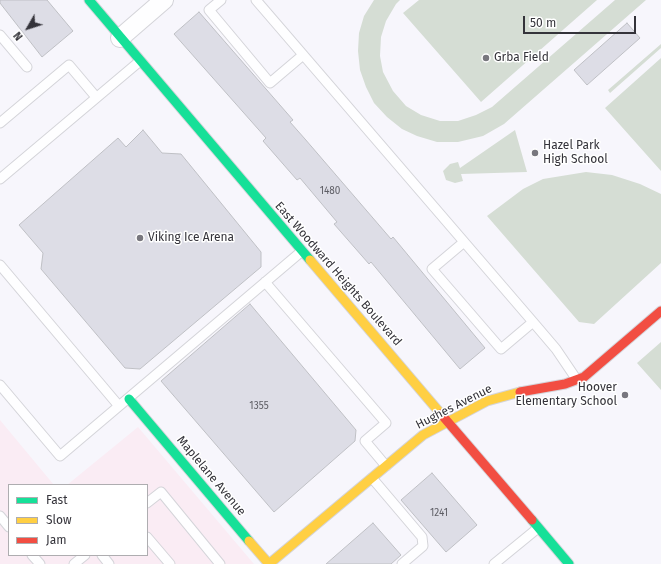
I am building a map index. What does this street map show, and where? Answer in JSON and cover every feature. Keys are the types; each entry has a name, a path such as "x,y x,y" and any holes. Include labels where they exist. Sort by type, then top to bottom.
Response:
{"street":[{"name":"East Woodward Heights Boulevard","path":"89,0 450,422 569,564"},
{"path":"120,38 164,0"},
{"name":"Hughes Avenue","path":"277,562 423,435 487,401 509,394 565,384 577,380 592,372 661,311"},
{"name":"Maplelane Avenue","path":"129,398 269,564 277,562"}],"lane":[{"path":"221,0 209,10 270,83 303,55"},
{"path":"256,0 556,348 577,380"},
{"path":"0,35 27,67"},
{"path":"0,179 140,61"},
{"path":"0,123 69,65 96,97"},
{"path":"464,242 432,269 501,349 534,322"},
{"path":"0,385 60,456 302,250"},
{"path":"0,265 120,406"},
{"path":"265,282 386,423 365,441 386,466"},
{"path":"372,478 422,538 423,546 402,564"},
{"path":"148,502 161,492 220,564"},
{"path":"0,516 8,526"},
{"path":"494,564 538,528"},
{"path":"148,538 170,564"},
{"path":"33,556 40,564"},
{"path":"74,564 84,556"},
{"path":"103,556 109,564"}],"shaded area":[{"path":"374,0 400,0 386,21 381,37 380,56 383,72 393,91 406,106 421,115 440,121 458,121 476,115 492,107 615,0 646,0 504,124 483,136 458,142 437,142 417,136 402,129 387,117 374,103 366,87 360,70 358,51 359,33 364,16"},
{"name":"Grba Field","path":"419,0 597,0 481,102 403,13"},
{"path":"661,44 661,48 610,93 608,90"},
{"path":"661,58 661,171 605,108"},
{"path":"515,130 527,172 461,174 463,181 455,183 446,180 443,171 450,164 458,162 460,168"},
{"path":"586,172 612,175 640,184 661,194 661,263 594,324 579,322 487,216 523,189 543,179"},
{"path":"661,342 661,390 637,363"},
{"path":"0,420 53,484 8,484 8,556 148,556 148,484 68,484 138,427 254,564 0,564"}],"building":[{"path":"0,0 47,0 73,31 42,57 0,3"},
{"path":"199,12 293,120 290,122 391,239 393,237 485,348 460,369 371,262 369,264 334,224 337,222 300,178 297,180 263,141 266,138 174,34"},
{"path":"627,23 640,38 587,85 574,70"},
{"name":"Viking Ice Arena","path":"143,130 162,153 181,154 261,252 261,267 140,369 125,368 41,269 43,253 19,225 118,138 126,147"},
{"path":"250,304 356,430 355,441 274,512 161,381"},
{"path":"432,473 477,525 446,552 401,500"},
{"path":"373,523 401,555 391,564 326,564"}],"traffic: fast":[{"path":"89,0 310,260"},
{"path":"129,399 249,541"},
{"path":"532,520 569,564"}],"traffic: slow":[{"path":"310,260 441,414"},
{"path":"249,541 269,564 423,435 487,401 520,392"}],"traffic: jam":[{"path":"520,392 565,384 584,377 661,311"},
{"path":"441,414 532,520"}],"place":[{"name":"Grba Field","path":"486,58"},
{"name":"Hazel Park High School","path":"535,153"},
{"name":"Viking Ice Arena","path":"140,238"},
{"name":"Hoover Elementary School","path":"625,395"}]}
